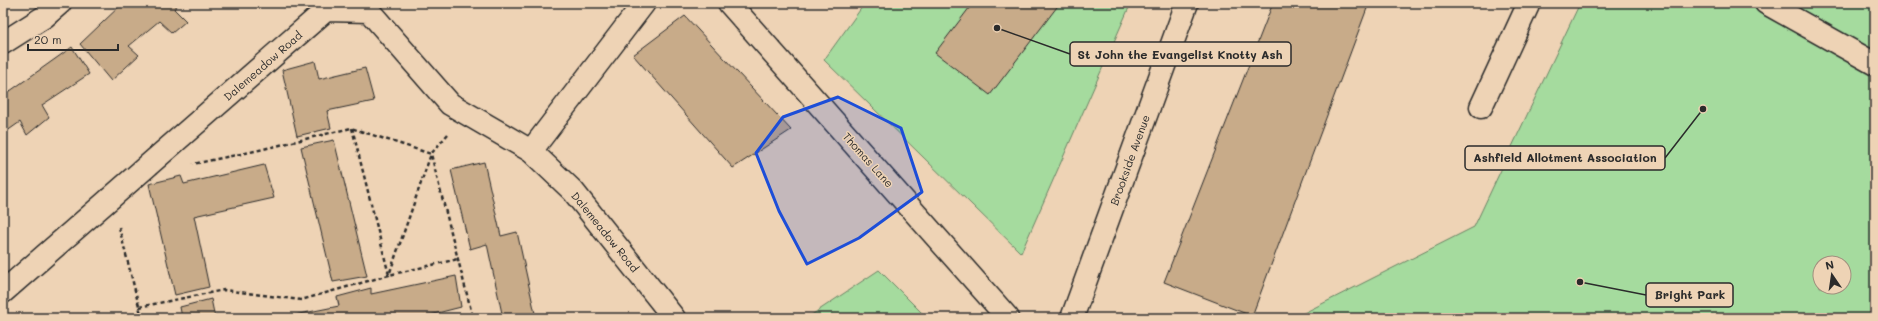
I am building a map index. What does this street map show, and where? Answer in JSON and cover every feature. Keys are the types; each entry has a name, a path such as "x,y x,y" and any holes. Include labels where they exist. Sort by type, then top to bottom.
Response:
{"street":[{"path":"3,43 44,17 60,3"},
{"path":"531,152 644,3"},
{"name":"Thomas Lane","path":"729,3 1008,318"},
{"name":"Brookside Avenue","path":"1072,318 1187,3"},
{"path":"1481,106 1529,3"},
{"path":"1766,3 1875,64"},
{"name":"Dalemeadow Road","path":"3,292 326,10 369,11 450,104 531,152 573,191 674,318"}],"path":[{"path":"389,275 431,154 466,113"},
{"path":"192,164 352,128 431,154"},
{"path":"352,128 389,275"},
{"path":"431,154 473,318"},
{"path":"112,197 142,318"},
{"path":"139,307 224,290 301,300 389,275 458,259"}],"highlighted area":[{"path":"838,97 901,128 922,192 859,238 807,264 779,211 756,153 783,117"}],"green space":[{"path":"865,3 1131,3 1021,253 824,60"},
{"path":"1580,3 1875,3 1875,318 1294,318 1474,227"},
{"path":"879,270 927,318 807,318"}],"building":[{"path":"123,3 179,3 174,9 186,21 172,33 159,21 129,46 139,55 111,81 80,44"},
{"path":"973,3 1060,3 990,95 935,53"},
{"path":"1273,3 1369,3 1252,316 1164,282"},
{"path":"685,16 791,130 733,168 633,55"},
{"path":"72,47 89,74 42,105 49,117 27,135 20,122 3,134 3,96"},
{"path":"315,61 319,79 365,68 374,101 327,111 331,128 297,136 282,70"},
{"path":"334,140 367,276 333,282 301,147"},
{"path":"484,162 501,236 517,232 536,318 503,318 487,244 470,249 451,170"},
{"path":"264,165 274,198 194,216 209,287 175,295 149,184 181,176 184,184"},
{"path":"456,276 461,307 418,318 279,318 339,306 337,297 371,288 371,294"},
{"path":"211,299 215,318 182,318 180,307"}],"place":[{"name":"St John the Evangelist Knotty Ash","path":"997,28"},
{"name":"Ashfield Allotment Association","path":"1703,109"},
{"name":"Bright Park","path":"1580,282"}]}
